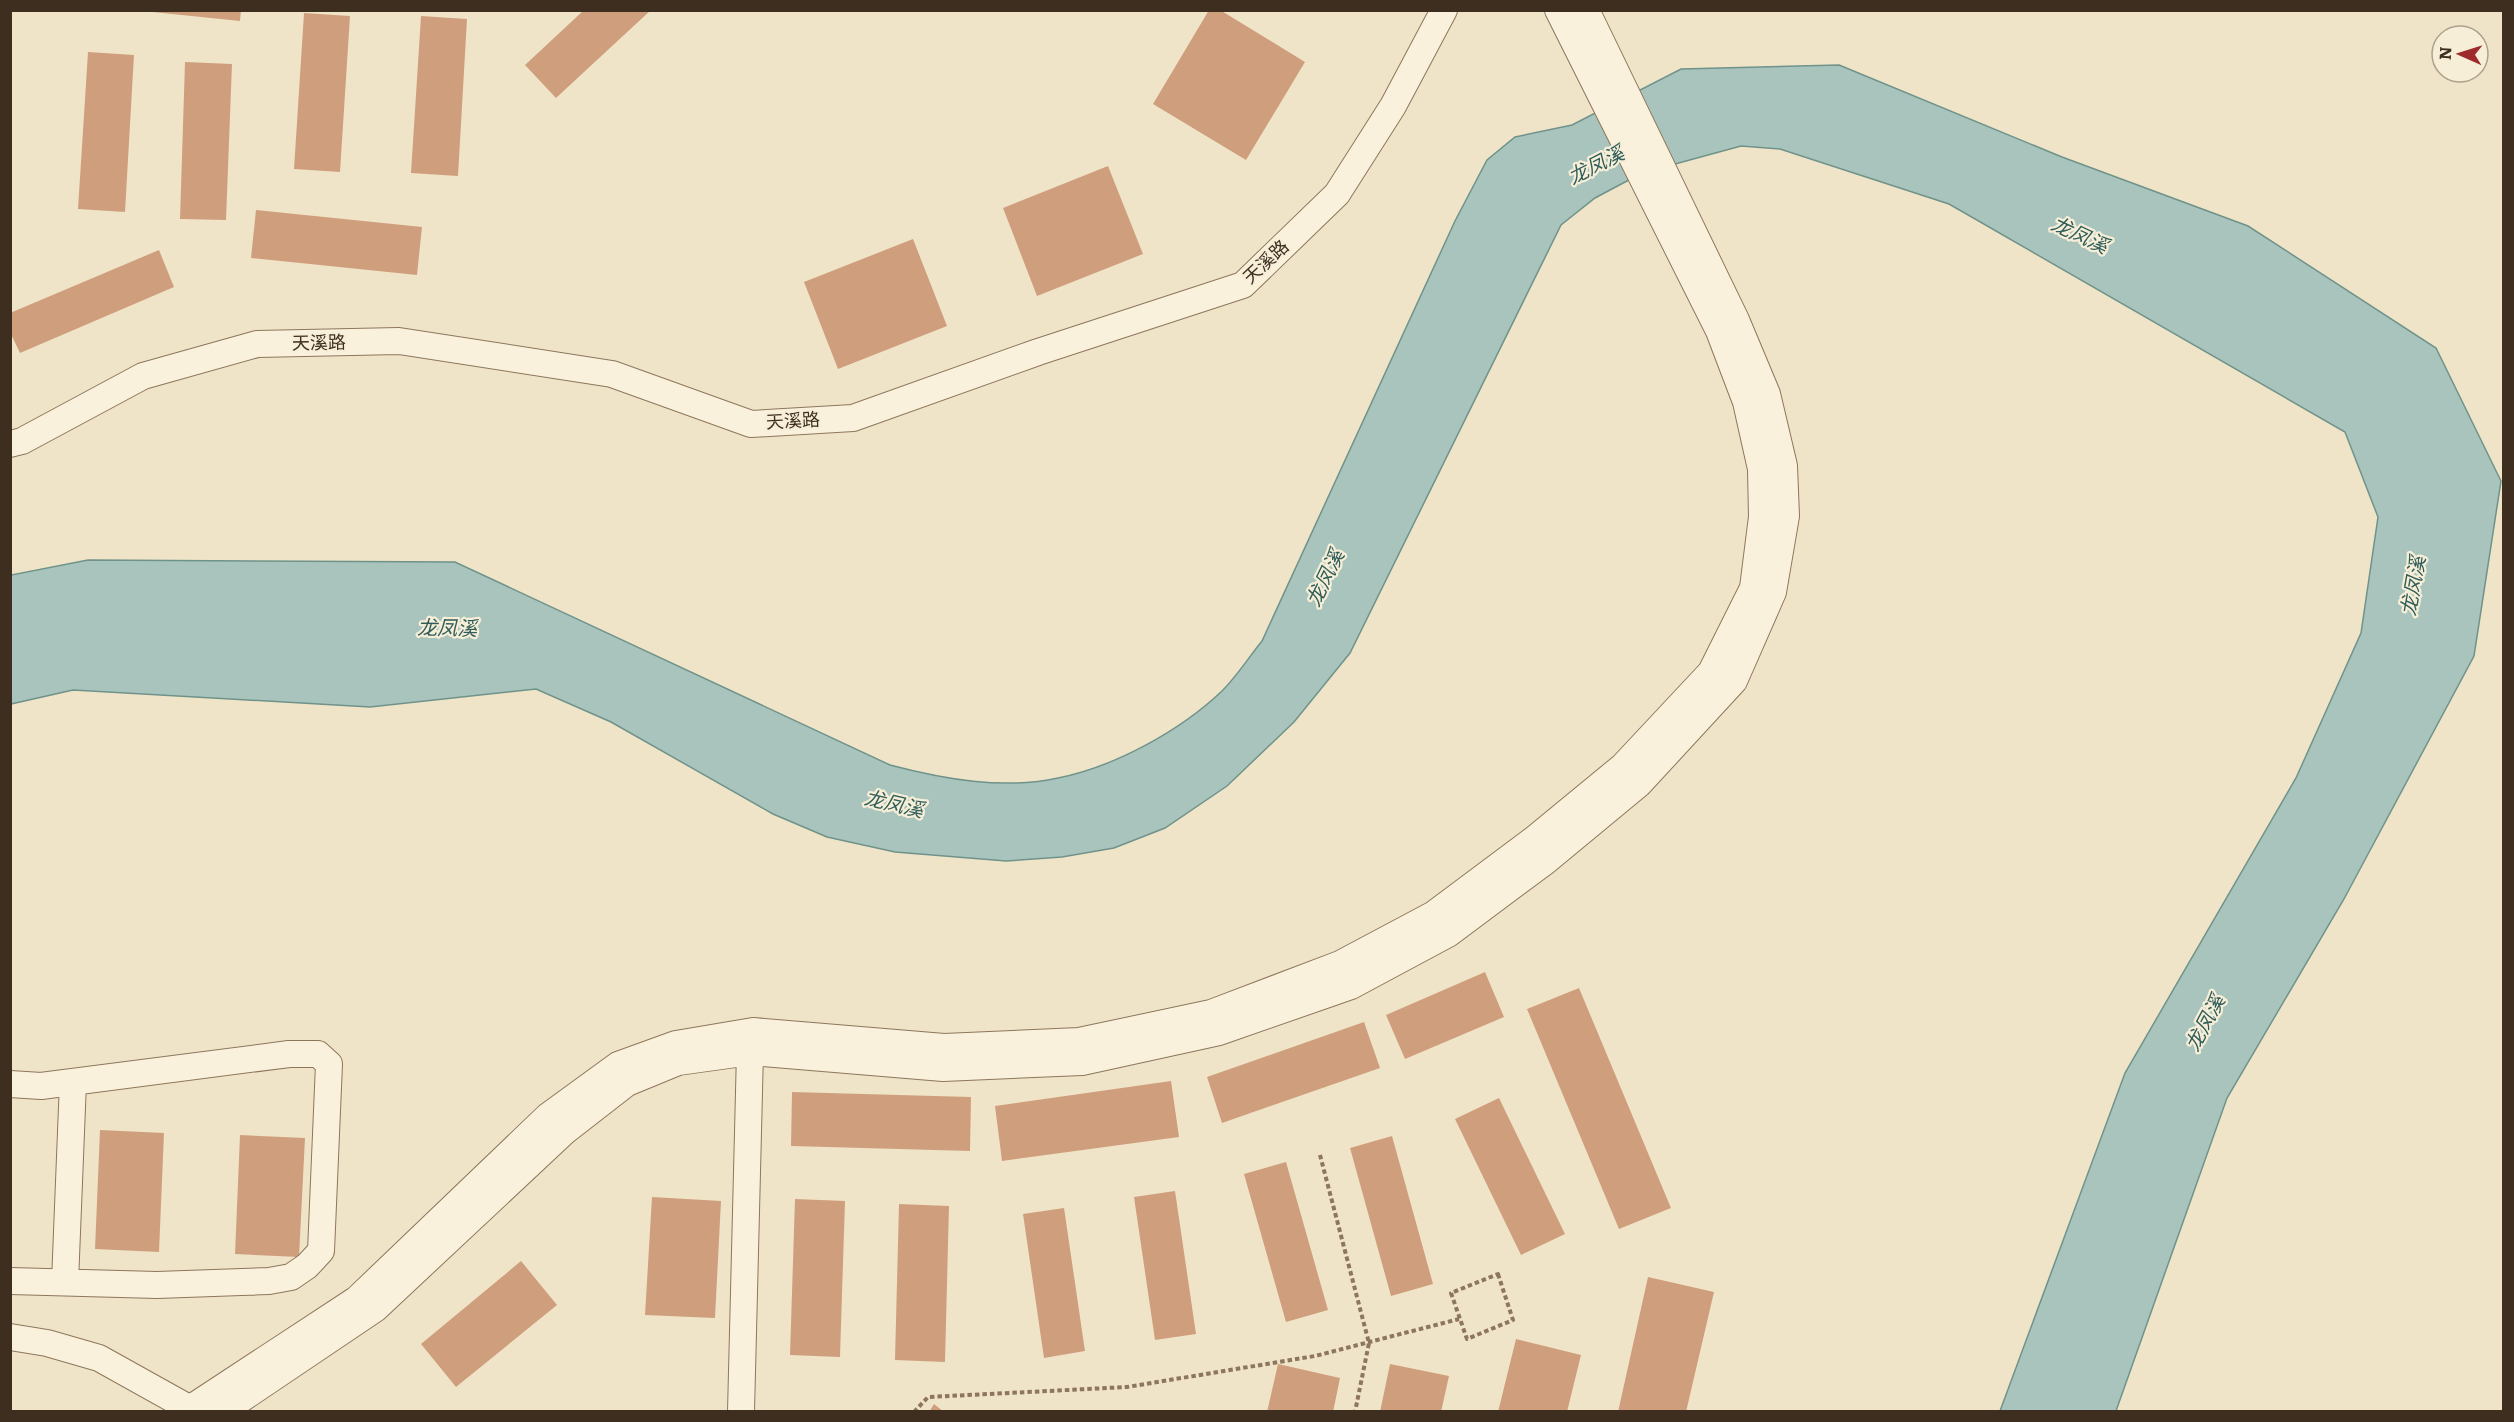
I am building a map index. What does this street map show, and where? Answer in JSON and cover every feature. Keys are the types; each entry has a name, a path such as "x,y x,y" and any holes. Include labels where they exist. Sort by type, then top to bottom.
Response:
{"street":[{"name":"天溪路","path":"10,444 22,441 143,376 256,344 399,341 612,374 751,424 853,418 1038,352 1243,285 1337,194 1393,106 1443,10"},
{"path":"10,1337 47,1343 99,1358 193,1410 357,1299 548,1116 618,1065 676,1044 753,1031 944,1047 1079,1041 1211,1013 1340,964 1434,914 1533,840 1623,766 1711,672 1753,588 1762,517 1772,468 1767,394 1736,320 1586,10"},
{"path":"222,1412 375,1309 564,1132 627,1083 678,1062 750,1052 943,1068 1082,1062 1220,1032 1351,986 1448,934 1546,861 1640,784 1734,681 1773,592 1786,516 1772,468 1719,331 1558,12"},
{"path":"741,1412 750,1052 769,1032"},
{"path":"731,1035 750,1052"},
{"path":"10,1084 41,1086 289,1054 318,1054 329,1064 321,1251 307,1266 291,1277 269,1281 157,1285 10,1281"},
{"path":"65,1282 73,1082"}],"path":[{"path":"1320,1155 1369,1342 1355,1412"},
{"path":"1498,1274 1513,1320 1467,1339 1460,1319 1451,1293 1498,1274"},
{"path":"914,1412 928,1397 1127,1387 1315,1356 1460,1319"}],"water":[{"name":"龙凤溪","path":"1839,65 2062,157 2248,226 2436,348 2501,481 2474,656 2344,899 2227,1098 2116,1411 2000,1411 2125,1073 2296,778 2361,633 2378,517 2345,432 1949,204 1780,149 1741,146 1642,173 1595,198 1561,225 1350,653 1294,722 1227,786 1165,828 1114,848 1062,857 1006,861 895,852 827,837 773,814 611,722 536,689 370,707 73,690 11,704 11,575 88,560 455,562 890,765 931,775 995,783 1037,781 1079,773 1123,756 1187,720 1222,691 1262,641 1455,221 1487,160 1515,137 1572,125 1681,69"}],"building":[{"path":"133,10 241,10 240,21"},
{"path":"584,10 651,10 556,98 525,65"},
{"path":"1209,10 1220,10 1305,62 1246,160 1153,104"},
{"path":"304,13 350,16 340,172 294,169"},
{"path":"421,16 467,19 458,176 411,173"},
{"path":"88,52 134,55 125,212 78,209"},
{"path":"185,62 232,64 226,220 180,219"},
{"path":"1108,166 1143,254 1037,296 1003,208"},
{"path":"256,210 422,227 417,275 251,258"},
{"path":"913,239 947,326 838,369 804,282"},
{"path":"159,250 174,287 20,353 10,332 10,313"},
{"path":"1485,972 1504,1017 1405,1059 1386,1015"},
{"path":"1579,988 1671,1208 1619,1229 1527,1009"},
{"path":"1364,1022 1380,1068 1222,1123 1207,1077"},
{"path":"1171,1081 1179,1137 1002,1161 995,1106"},
{"path":"792,1092 971,1097 970,1151 791,1146"},
{"path":"1499,1098 1565,1234 1521,1255 1455,1119"},
{"path":"100,1130 164,1133 159,1252 95,1249"},
{"path":"240,1135 305,1138 299,1257 235,1254"},
{"path":"1392,1136 1433,1284 1391,1296 1350,1148"},
{"path":"1286,1162 1328,1310 1286,1322 1244,1174"},
{"path":"1175,1191 1196,1334 1155,1340 1134,1197"},
{"path":"652,1197 721,1201 715,1318 645,1315"},
{"path":"795,1199 845,1201 840,1357 790,1355"},
{"path":"899,1204 949,1206 945,1362 895,1360"},
{"path":"1064,1208 1085,1351 1044,1358 1023,1214"},
{"path":"521,1261 557,1305 456,1387 421,1344"},
{"path":"1648,1277 1714,1292 1686,1412 1618,1412"},
{"path":"1516,1339 1581,1355 1567,1412 1498,1412"},
{"path":"1278,1364 1340,1378 1333,1412 1267,1412"},
{"path":"1390,1364 1449,1376 1441,1412 1380,1412"},
{"path":"934,1404 944,1412 929,1412"}]}
